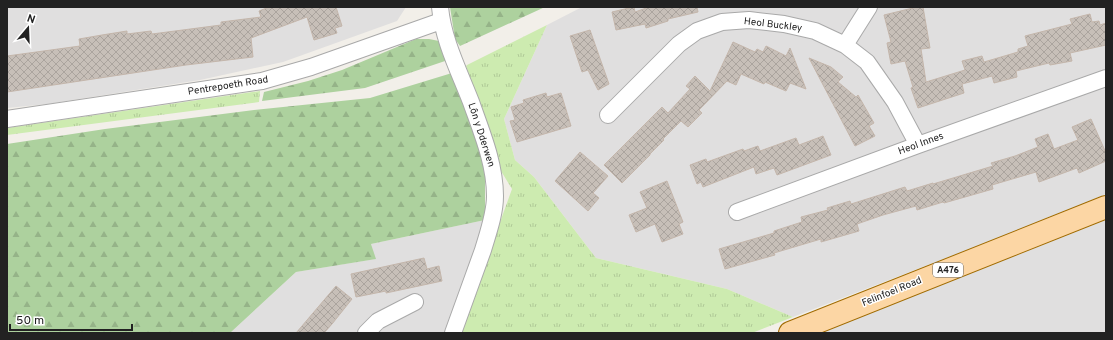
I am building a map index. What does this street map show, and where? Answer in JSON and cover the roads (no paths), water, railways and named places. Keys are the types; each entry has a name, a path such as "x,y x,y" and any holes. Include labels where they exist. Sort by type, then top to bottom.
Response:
{"main road":[{"name":"Felinfoel Road","path":"790,333 1106,207"}],"street":[{"path":"845,45 869,7"},
{"name":"Lôn y Dderwen","path":"441,14 447,42 460,73 490,158 495,197 493,213 486,239 453,333"},
{"name":"Pentrepoeth Road","path":"7,119 262,81 311,67 441,14"},
{"name":"Heol Buckley","path":"608,115 679,44 697,31 722,22 749,20 784,24 815,31 845,45 867,62 895,102 918,145"},
{"name":"Heol Innes","path":"737,212 1106,78"},
{"path":"366,333 378,321 415,302"}]}
